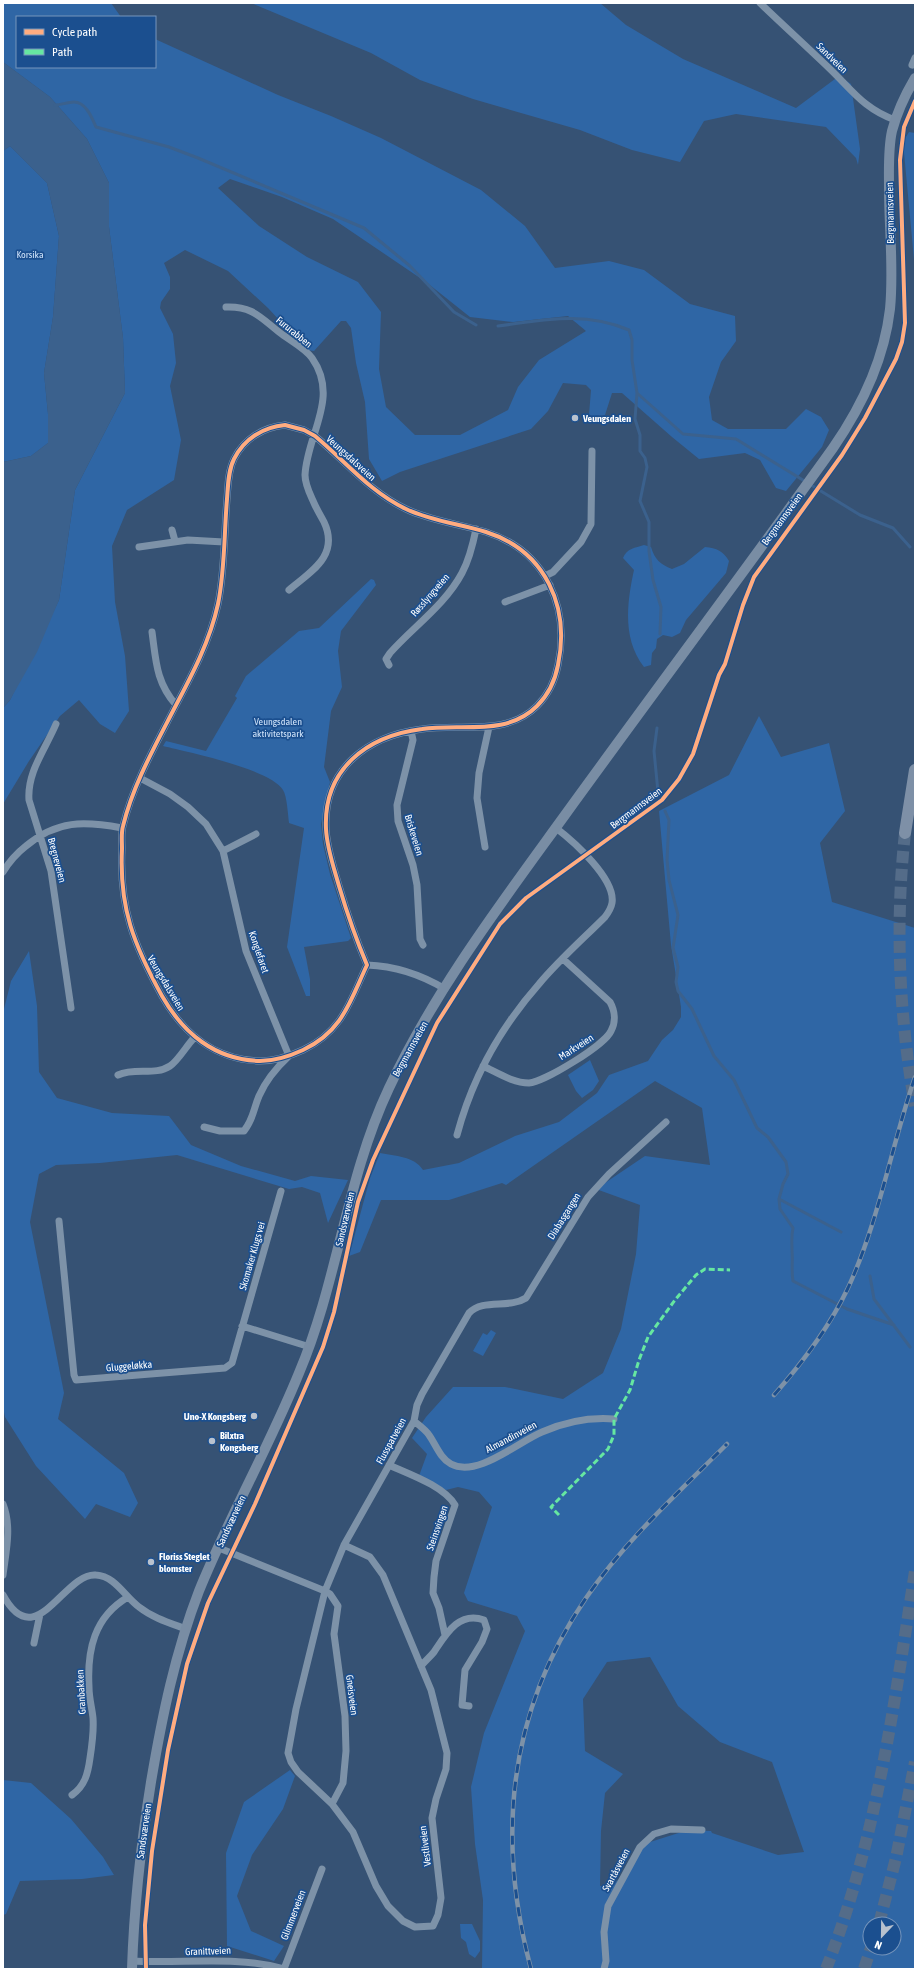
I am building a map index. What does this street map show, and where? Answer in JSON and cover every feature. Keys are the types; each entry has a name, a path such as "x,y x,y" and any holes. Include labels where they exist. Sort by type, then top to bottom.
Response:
{"highway":[{"path":"905,833 915,770"}],"main road":[{"name":"Bergmannsveien","path":"389,1088 445,989 494,914 830,453 867,391 881,354 890,308 891,274 889,159 895,120 902,102 915,78"},
{"name":"Sandsværveien","path":"132,1965 140,1864 155,1760 172,1674 200,1588 288,1399 310,1347 330,1285 357,1171 389,1088"}],"street":[{"name":"Sandveien","path":"760,3 830,69 860,100 877,113 895,120"},
{"name":"Fururabben","path":"226,307 239,307 257,313 311,357 321,375 324,400 307,461 305,476 308,489 325,523 328,545 320,565 289,590"},
{"name":"Veungsdalsveien","path":"274,426 294,426 315,436 368,484 394,503 430,518 476,529 511,543 532,560 546,576 550,585 559,609 561,626 560,648 554,678 546,696 526,715 506,724 488,727 422,728 378,741 353,757 336,780 328,806 326,819 328,843 346,909 367,965 346,1012 337,1026 316,1044 289,1056 264,1061 234,1058 215,1050 194,1038 184,1028 166,1001 144,962 132,934 124,900 121,870 122,828 140,778 192,675 214,624 221,589 229,480 233,461 242,446 254,436 274,426"},
{"path":"546,576 553,572 581,542 591,524 592,451"},
{"name":"Røsslyngveien","path":"389,665 386,659 390,653 437,605 462,574 472,549 476,529"},
{"path":"172,530 175,541"},
{"path":"139,547 188,540 224,542"},
{"path":"505,602 550,585"},
{"path":"152,632 157,670 168,696 176,705"},
{"name":"Bregneveien","path":"56,724 31,775 28,790 29,800 51,872 57,904 71,1008"},
{"path":"485,847 477,798 479,773 488,727"},
{"name":"Briskeveien","path":"411,731 413,740 397,806 398,821 413,865 417,885 418,928 423,945"},
{"name":"Konglefaret","path":"140,778 170,794 188,807 206,824 223,851 246,951 289,1056"},
{"path":"3,872 20,851 40,834 53,828 91,823 122,828"},
{"path":"457,1135 463,1112 483,1066 501,1034 524,1001 605,917 611,907 612,898 606,881 586,855 556,828"},
{"path":"223,851 256,834"},
{"name":"Markveien","path":"483,1066 512,1080 531,1083 557,1071 608,1037 613,1026 615,1014 610,1002 563,959"},
{"path":"367,965 382,966 416,974 445,989"},
{"path":"118,1075 127,1070 162,1070 172,1065 194,1038"},
{"name":"Veungsdalsveien","path":"204,1127 220,1131 244,1131 251,1121 258,1098 269,1075 289,1056"},
{"name":"Diabasgangen","path":"480,1306 512,1304 526,1298 588,1197 609,1174 666,1122"},
{"name":"Skomaker Klugs vei","path":"242,1326 281,1190"},
{"name":"Gluggeløkka","path":"59,1221 74,1375 76,1380 225,1368 232,1363 242,1326"},
{"name":"Flusspatveien","path":"291,1762 288,1753 289,1744 325,1591 344,1545 414,1421 417,1405 422,1394 465,1318 472,1310 480,1306"},
{"path":"242,1326 310,1347"},
{"name":"Almandinveien","path":"414,1421 429,1434 445,1460 453,1465 465,1468 498,1457 519,1443 566,1423 599,1418 614,1420"},
{"name":"Steinsvingen","path":"389,1465 451,1497 455,1505 436,1561 434,1577 433,1593 445,1635"},
{"path":"3,1504 8,1516 8,1533 3,1575"},
{"name":"Vestliveien","path":"291,1762 302,1777 332,1804 353,1832 376,1886 388,1906 403,1921 415,1927 433,1926 438,1915 441,1898 432,1818 446,1769 447,1753 437,1709 421,1666 379,1568 374,1561 363,1553 344,1545"},
{"path":"219,1548 325,1591"},
{"path":"3,1594 12,1608 22,1614 31,1616 40,1614 84,1577 95,1575 104,1577 112,1582 138,1607 155,1617 186,1629"},
{"name":"Gneisveien","path":"325,1591 330,1594 338,1606 334,1634 345,1716 346,1750 343,1783 332,1804"},
{"name":"Granbakken","path":"72,1795 84,1783 90,1761 93,1718 89,1675 90,1659 94,1639 105,1614 128,1597"},
{"path":"34,1643 40,1614"},
{"path":"421,1666 433,1654 452,1626 468,1618 476,1617 484,1620 487,1628 482,1642 465,1670 462,1705 469,1706"},
{"name":"Svartåsveien","path":"604,1969 606,1961 604,1932 608,1906 640,1847 654,1834 671,1829 702,1830"},
{"name":"Glimmerveien","path":"284,1969 322,1869"},
{"name":"Granittveien","path":"132,1965 197,1966 242,1960 284,1969"}],"green space":[{"path":"3,3 111,3 120,16 16,16 16,68 156,68 156,39 278,95 381,138 481,190 525,226 555,268 609,261 644,270 690,304 735,316 736,341 721,362 709,397 712,420 728,429 786,429 806,409 821,417 829,430 822,447 786,491 776,488 760,460 745,453 699,459 622,393 612,393 605,415 595,417 589,415 591,390 586,385 563,383 548,411 531,429 400,472 382,481 369,459 365,402 356,363 351,328 346,321 341,321 314,351 307,350 268,308 228,271 185,250 164,263 170,277 170,289 161,302 160,308 173,334 176,363 170,386 181,440 174,480 127,510 112,546 115,602 125,656 129,711 115,733 100,724 79,700 60,716 29,761 3,804 3,708 10,700 59,600 75,490 125,393 123,338 109,227 109,183 87,139 50,97 3,62","holes":["230,179 282,197 333,219 426,282 470,317 513,322 568,316 586,331 539,360 518,387 508,410 460,435 415,435 386,407 379,369 381,312 358,282 307,257 259,226 218,188"]},
{"path":"251,3 600,3 626,25 683,59 796,108 839,76 851,84 860,149 858,165 856,158 826,127 736,114 704,121 680,162 632,150 580,130 473,99 420,80 371,53"},
{"path":"909,132 915,133 915,270 903,142"},
{"name":"Korsika","path":"10,146 47,183 59,236 53,317 44,373 48,414 48,443 31,456 3,462 3,151"},
{"path":"644,545 651,547 658,561 672,569 684,564 705,547 713,548 719,551 729,561 726,573 686,620 680,633 672,637 663,635 657,639 656,648 652,653 651,665 644,667 632,645 629,632 628,607 634,570 623,558 629,550"},
{"name":"Veungsdalen aktivitetspark","path":"371,579 374,580 376,585 341,631 338,651 342,687 331,711 324,767 330,782 321,824 323,844 330,874 351,938 348,941 304,947 310,979 310,996 306,996 287,947 304,828 289,823 283,790 275,782 246,768 163,746 166,741 206,751 237,698 235,696 246,676 299,631 319,628"},
{"path":"759,716 781,757 829,743 845,811 820,843 832,902 915,928 915,1969 482,1969 483,1900 475,1844 471,1787 484,1733 525,1631 517,1616 468,1601 464,1593 492,1507 479,1492 458,1487 446,1490 419,1476 427,1454 412,1438 426,1417 453,1387 505,1387 563,1399 603,1373 621,1329 636,1254 640,1205 596,1189 645,1156 710,1165 702,1108 655,1081 506,1185 502,1183 449,1200 381,1200 360,1252 349,1256 370,1178 380,1153 409,1159 419,1165 423,1170 459,1163 515,1136 559,1122 597,1093 609,1075 648,1061 662,1040 673,1030 681,1017 681,1007 671,945 659,811 729,775","holes":["650,1657 678,1706 720,1742 772,1762 804,1852 778,1855 712,1833 711,1831 688,1830 647,1843 612,1887 600,1886 601,1831 605,1793 623,1774 585,1751 583,1699 607,1662"]},
{"path":"29,951 37,1006 39,1072 57,1098 112,1113 169,1116 191,1145 241,1166 295,1181 311,1176 348,1180 328,1223 320,1193 302,1187 289,1189 177,1155 100,1163 56,1165 39,1174 30,1222 64,1393 58,1419 124,1473 138,1503 130,1517 96,1504 85,1519 36,1466 5,1417 3,1407 3,1013 11,981"},
{"path":"590,1060 599,1081 593,1090 582,1098 576,1091 568,1075"},
{"path":"491,1330 496,1333 483,1356 473,1351 483,1333 487,1335"},
{"path":"290,1770 295,1776 283,1809 252,1855 237,1896 251,1931 284,1946 274,1961 227,1946 226,1853 244,1802"},
{"path":"3,1780 31,1783 71,1819 103,1857 114,1875 82,1879 20,1881 6,1914 3,1915"},
{"path":"460,1924 472,1924 480,1941 480,1951 475,1958 469,1954 466,1942 461,1938"}],"shaded area":[{"path":"3,62 50,97 87,139 109,183 109,227 123,338 125,393 75,490 59,600 37,652 10,700 3,708 3,462 31,456 48,443 48,414 44,373 53,317 59,236 47,183 10,146 3,151"}],"waterway":[{"path":"55,105 71,102 78,103 88,111 96,127 169,147 364,228 410,266 454,312 476,325"},
{"path":"498,326 548,320 580,319 612,324 629,330 632,340 632,360 637,393 635,419 640,435 640,451 645,458 647,467 640,501 649,522 649,551 653,580 661,607 660,634"},
{"path":"637,393 683,434 736,439 860,515 893,528 910,547"},
{"path":"657,728 654,751 658,792"},
{"path":"665,811 669,820 667,860 669,880 678,915 673,948 678,967 676,982 678,991 692,1009 714,1056 734,1080 757,1128 768,1137 786,1162 788,1174 783,1184 779,1199 780,1209 793,1228 793,1281 847,1309 894,1325"},
{"path":"779,1199 841,1232"},
{"path":"870,1276 874,1299 910,1347"}],"tunnel":[{"path":"905,833 900,902 900,970 905,1038 915,1106"},
{"path":"826,1969 843,1921 871,1823 891,1722 915,1571"},
{"path":"881,1916 896,1858 915,1762"},
{"path":"864,1969 868,1956"}],"railway":[{"path":"774,1395 824,1331 848,1288 868,1237 915,1077"},
{"path":"531,1969 520,1920 514,1872 512,1824 516,1777 525,1731 540,1686 560,1641 586,1598 601,1577 635,1537 727,1444"}],"marked path":[{"path":"559,1515 551,1507 608,1449 614,1435 614,1419 630,1390 648,1337 675,1300 696,1275 705,1269 730,1270"}],"cycle path":[{"path":"146,1969 145,1925 152,1851 168,1750 187,1664 208,1603 255,1504 323,1347 334,1312 358,1202 373,1160 437,1023 500,924 526,898 662,800 679,779 693,754 719,675 725,664 743,605 754,577 842,455 865,418 896,359 902,342 905,323 900,160 904,127 915,101"},
{"path":"285,425 304,430 315,436 369,485 393,502 406,509 435,519 486,532 507,541 524,553 538,567 549,584 556,602 560,622 561,643 557,671 553,682 541,702 525,716 511,722 497,725 422,729 402,733 383,739 367,748 352,759 341,773 332,789 327,808 326,829 328,844 342,896 355,936 367,965 344,1014 327,1034 303,1050 277,1059 260,1061 229,1056 202,1042 190,1033 180,1022 162,996 136,943 130,926 123,890 122,834 127,811 139,781 152,751 194,671 215,618 222,578 228,484 232,464 238,452 255,435 269,428 285,425"}],"place":[{"name":"Veungsdalen","path":"575,418"},
{"name":"Uno-X Kongsberg","path":"254,1416"},
{"name":"Bilxtra Kongsberg","path":"212,1441"},
{"name":"Floriss Steglet blomster","path":"151,1562"}]}
